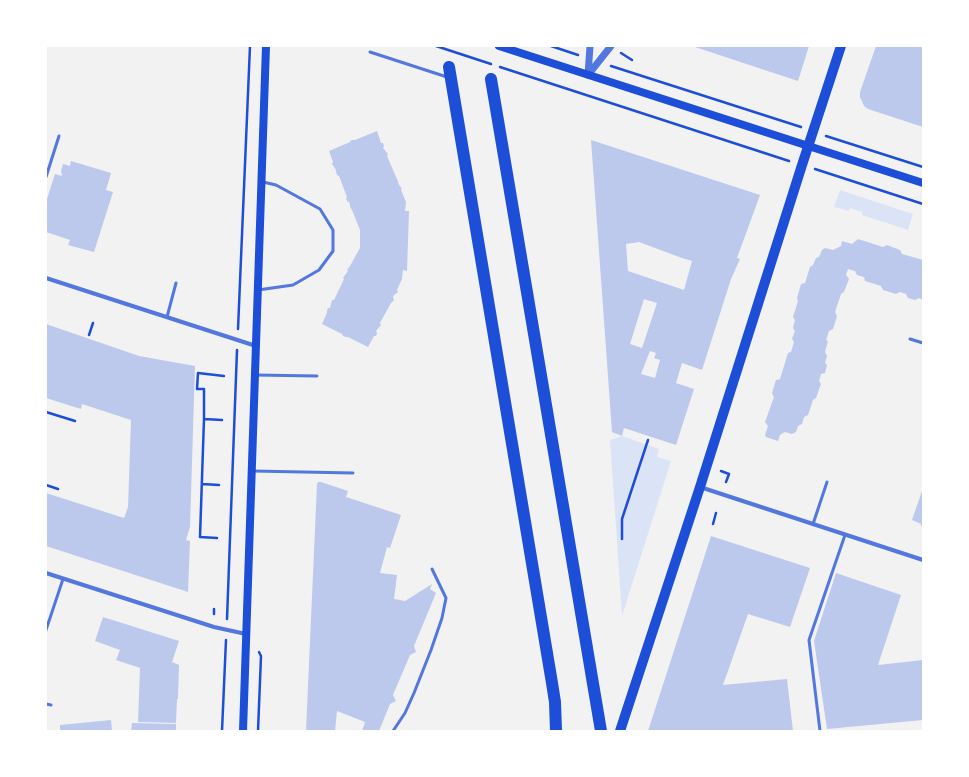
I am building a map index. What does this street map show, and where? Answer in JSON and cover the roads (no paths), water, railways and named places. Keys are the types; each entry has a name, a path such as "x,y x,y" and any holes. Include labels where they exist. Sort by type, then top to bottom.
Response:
{"highway":[{"path":"450,73 552,683 555,702 556,731"},
{"path":"491,79 601,731"}],"main road":[{"path":"243,731 266,46"},
{"path":"499,46 923,183"},
{"path":"620,731 700,487 841,46"}],"street":[{"path":"588,75 590,46"},
{"path":"588,75 610,46"},
{"path":"46,278 256,346"},
{"path":"700,487 923,560"},
{"path":"46,573 214,627 246,634"}],"lane":[{"path":"370,52 450,73"},
{"path":"46,177 59,136"},
{"path":"258,290 293,285 319,270 333,252 333,230 320,209 276,185 261,182"},
{"path":"167,317 176,283"},
{"path":"910,339 923,343"},
{"path":"255,375 318,376"},
{"path":"252,471 353,473"},
{"path":"813,524 827,482"},
{"path":"820,731 809,640 845,535"},
{"path":"393,731 405,713 414,693 442,618 446,598 432,569"},
{"path":"46,630 63,579"},
{"path":"46,704 51,705"}]}
